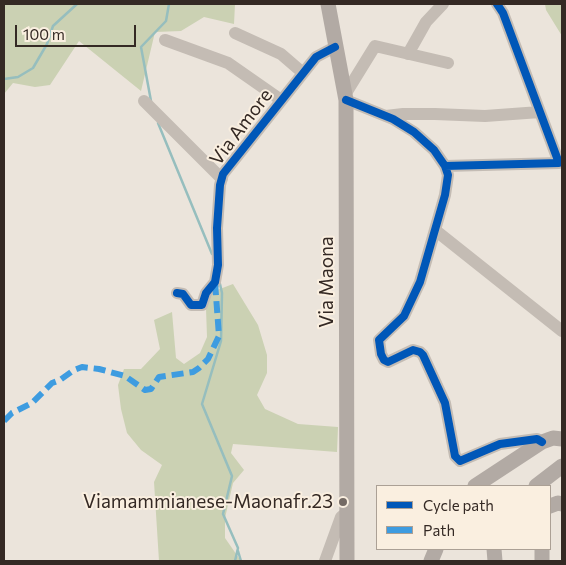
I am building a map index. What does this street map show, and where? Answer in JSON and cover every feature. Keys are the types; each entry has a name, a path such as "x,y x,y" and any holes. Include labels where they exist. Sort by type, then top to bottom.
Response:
{"main road":[{"name":"Via Maona","path":"328,4 346,96 347,561"},
{"path":"476,485 542,442 553,438 562,439"},
{"path":"537,485 562,466"}],"street":[{"path":"408,54 426,22 443,4"},
{"path":"445,166 559,163 497,4"},
{"path":"235,33 281,54 303,73"},
{"path":"165,40 228,63 281,100"},
{"name":"Via Amore","path":"177,294 183,294 191,305 202,304 206,293 215,282 218,265 218,202 223,174 316,57 336,46"},
{"path":"448,63 374,46 346,96 393,119 414,132 434,150 445,166 448,175 446,195 420,282 404,316 380,340 379,350 383,358 390,362 410,351 416,350 423,355 445,403 455,456 460,460 500,444 537,439 542,442"},
{"path":"144,100 222,179"},
{"path":"386,116 411,114 485,116 540,112"},
{"path":"435,230 562,331"},
{"path":"325,561 341,517 347,512"}],"green space":[{"path":"4,4 235,4 234,24 204,17 181,31 155,32 141,91 79,41 50,85 35,87 13,83 4,94"},
{"path":"545,4 562,4 562,36 546,10"},
{"path":"233,284 258,325 267,355 267,373 257,395 265,409 298,424 338,427 337,452 233,444 231,453 244,470 233,483 225,518 225,538 241,561 159,561 154,482 162,465 141,450 127,433 118,385 124,369 141,369 160,349 154,320 172,312 176,358 184,364 200,353 207,337 206,308 212,292"}],"waterway":[{"path":"4,79 18,77 33,68 47,44 53,26 77,4"},
{"path":"151,101 141,47 166,21 169,4"},
{"path":"158,123 212,254"},
{"path":"220,284 222,293 221,341 202,404 232,476 223,514 238,548 235,561"},
{"path":"238,551 241,561"}],"marked path":[{"path":"4,421 12,413 32,403 52,383 82,367 99,369 125,376 145,390 151,389 159,377 193,372 208,359 219,336 215,282"}],"cycle path":[{"path":"346,100 393,119 414,132 434,150 445,166 559,163 503,13 497,4"},
{"path":"177,293 183,294 191,305 202,305 206,293 215,282 218,265 217,228 220,185 223,174 316,57 335,47"},
{"path":"445,166 448,175 445,195 420,282 404,316 379,340 381,354 384,360 388,362 413,350 423,355 445,403 455,456 460,461 500,444 537,439 542,442"}],"place":[{"name":"Viamammianese-Maonafr.23","path":"343,502"}]}
